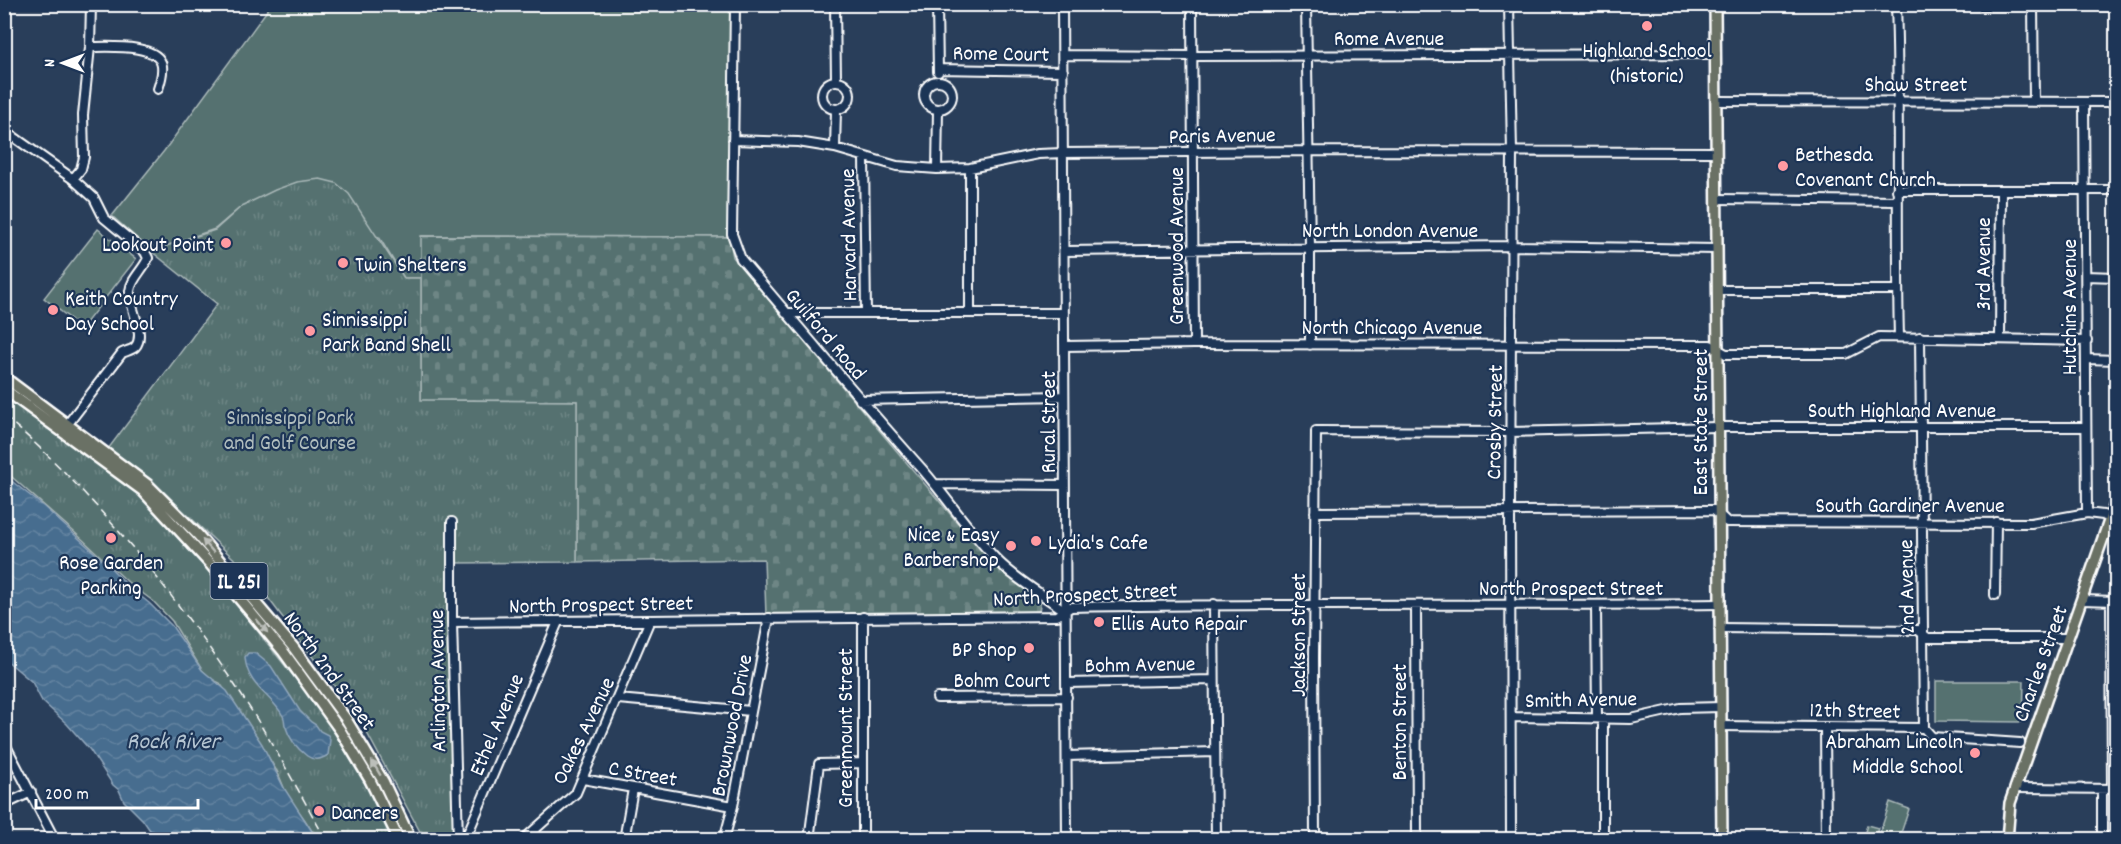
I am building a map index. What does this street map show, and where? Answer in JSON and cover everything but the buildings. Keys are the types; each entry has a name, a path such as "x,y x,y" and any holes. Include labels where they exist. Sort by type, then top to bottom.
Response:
{"main road":[{"name":"East State Street","path":"1715,4 1718,290 1717,513 1722,840"},
{"path":"4,372 54,415"},
{"name":"North 2nd Street","path":"4,377 147,484 198,535 293,647 346,719 383,781 411,840"},
{"name":"North 2nd Street","path":"4,389 142,490 212,565 283,651 340,730 370,780 399,840"},
{"name":"Charles Street","path":"2007,840 2008,811 2015,788 2113,519 2116,501"}],"street":[{"path":"73,179 81,169 84,157 83,115 90,47 91,4"},
{"name":"Guilford Road","path":"735,4 732,234 741,259 860,400 935,484 964,524 996,560 1065,611"},
{"path":"835,4 836,80"},
{"path":"936,4 938,80"},
{"name":"Rural Street","path":"1062,4 1067,840"},
{"name":"Greenwood Avenue","path":"1192,4 1194,344"},
{"path":"1306,4 1310,345"},
{"name":"Crosby Street","path":"1509,4 1512,152 1511,840"},
{"path":"1836,4 2116,6"},
{"path":"1896,5 1899,100 1897,190 1899,337"},
{"path":"2032,5 2034,101"},
{"path":"90,47 138,48 152,53 159,58 162,66 158,89"},
{"name":"Rome Avenue","path":"1062,55 1716,54"},
{"name":"Rome Court","path":"938,69 1063,71"},
{"path":"836,80 846,84 851,95 848,103 836,110 826,104 822,94 826,85 836,80"},
{"path":"938,80 928,86 924,95 928,105 938,110"},
{"path":"938,80 948,84 952,94 949,104 938,110"},
{"name":"Shaw Street","path":"1716,101 2116,102"},
{"name":"Hutchins Avenue","path":"2084,102 2087,513"},
{"path":"835,148 836,110"},
{"path":"937,169 938,110"},
{"path":"4,130 73,179 94,198 104,218 145,252 148,258 130,291 130,300 138,326 137,344 135,348 122,353 67,425"},
{"name":"Paris Avenue","path":"733,140 789,142 835,148 897,166 937,169 970,168 1038,154 1063,153 1716,152"},
{"name":"Harvard Avenue","path":"864,158 866,313"},
{"path":"970,168 970,312"},
{"path":"1897,190 2116,190"},
{"name":"3rd Avenue","path":"2000,339 2001,190"},
{"path":"1717,199 1897,201"},
{"name":"North London Avenue","path":"1064,251 1512,246 1717,249"},
{"path":"2086,276 2116,277"},
{"path":"1718,290 1897,290"},
{"path":"786,313 1064,313"},
{"name":"North Chicago Avenue","path":"1065,346 1710,345 1726,354 1846,354 1879,337 2087,341"},
{"name":"2nd Avenue","path":"1920,337 1924,728"},
{"path":"2087,359 2116,360"},
{"path":"860,400 1064,396"},
{"name":"South Highland Avenue","path":"1316,431 1510,432 1718,427 2086,427"},
{"name":"Jackson Street","path":"1316,431 1316,840"},
{"path":"935,484 1064,485"},
{"name":"South Gardiner Avenue","path":"1316,512 1510,510 1717,513 1726,522 2031,522 2087,513 2113,519"},
{"name":"Arlington Avenue","path":"452,522 452,622 458,840"},
{"path":"1995,595 1996,522"},
{"path":"2015,788 2114,789 2114,602 2082,600"},
{"path":"1214,604 1216,840"},
{"name":"North Prospect Street","path":"452,622 1057,616 1071,607 1214,604 1315,606 1720,604"},
{"name":"Benton Street","path":"1416,605 1417,840"},
{"path":"1596,605 1603,840"},
{"name":"Greenmount Street","path":"862,617 863,840"},
{"name":"Brownwood Drive","path":"724,840 733,806 769,618"},
{"name":"Oakes Avenue","path":"523,840 576,793 650,620"},
{"name":"Ethel Avenue","path":"465,840 558,622"},
{"path":"1720,628 1918,630 1928,638 2068,638"},
{"name":"Bohm Avenue","path":"1067,682 1214,680"},
{"name":"Bohm Court","path":"937,698 1067,697"},
{"path":"618,699 751,711"},
{"name":"Smith Avenue","path":"1512,717 1631,719 1680,708 1721,707"},
{"name":"12th Street","path":"1721,726 1924,728 1932,737 2020,743"},
{"path":"1826,727 1826,840"},
{"path":"4,742 55,840"},
{"path":"1067,756 1215,752"},
{"path":"809,840 819,764 861,763"},
{"name":"C Street","path":"583,779 733,806"},
{"path":"624,840 633,789"},
{"path":"2102,789 2102,840"},
{"path":"4,805 31,792"}],"green space":[{"path":"271,5 731,5 729,237 422,236 421,278 404,278 379,237 242,206 215,229 151,251 112,216 164,151"},
{"name":"Sinnissippi Park and Golf Course","path":"320,179 336,183 349,194 404,278 421,278 421,400 577,401 577,562 453,563 458,839 424,839 360,720 250,574 153,482 108,449 217,304 151,251 215,230 242,206 275,190 297,182"},
{"path":"98,229 136,259 82,328 44,298"},
{"path":"421,236 729,237 733,257 745,272 968,535 1004,573 1041,598 1039,612 766,615 764,559 577,562 577,401 421,400"},
{"path":"4,395 127,482 212,574 322,712 371,794 393,839 317,839 287,795 278,773 247,722 220,683 202,670 172,621 153,601 130,584 5,471"},
{"path":"1936,681 2024,681 2023,722 1936,721"},
{"path":"1890,802 1909,809 1899,839 1878,839"},
{"path":"1867,825 1878,828 1875,839 1863,839"}],"water":[{"name":"Rock River","path":"4,475 42,505 172,626 202,670 227,691 262,744 284,788 317,839 156,839 143,820 124,801 119,790 113,785 90,750 42,701 32,682 5,659"},
{"path":"248,653 255,653 271,666 300,711 320,731 328,735 330,740 328,755 320,759 312,759 296,746 285,725 284,717 250,676 245,657"}],"railway":[{"path":"4,416 65,472 88,497 141,557 180,608 253,713 326,840"}],"place":[{"name":"Highland School (historic)","path":"1647,26"},
{"name":"Bethesda Covenant Church","path":"1783,166"},
{"name":"Lookout Point","path":"226,243"},
{"name":"Twin Shelters","path":"343,263"},
{"name":"Keith Country Day School","path":"53,310"},
{"name":"Sinnissippi Park Band Shell","path":"310,331"},
{"name":"Rose Garden Parking","path":"111,538"},
{"name":"Lydia's Cafe","path":"1036,541"},
{"name":"Nice & Easy Barbershop","path":"1011,546"},
{"name":"Ellis Auto Repair","path":"1099,622"},
{"name":"BP Shop","path":"1029,648"},
{"name":"Abraham Lincoln Middle School","path":"1975,753"},
{"name":"Dancers","path":"319,811"}]}
